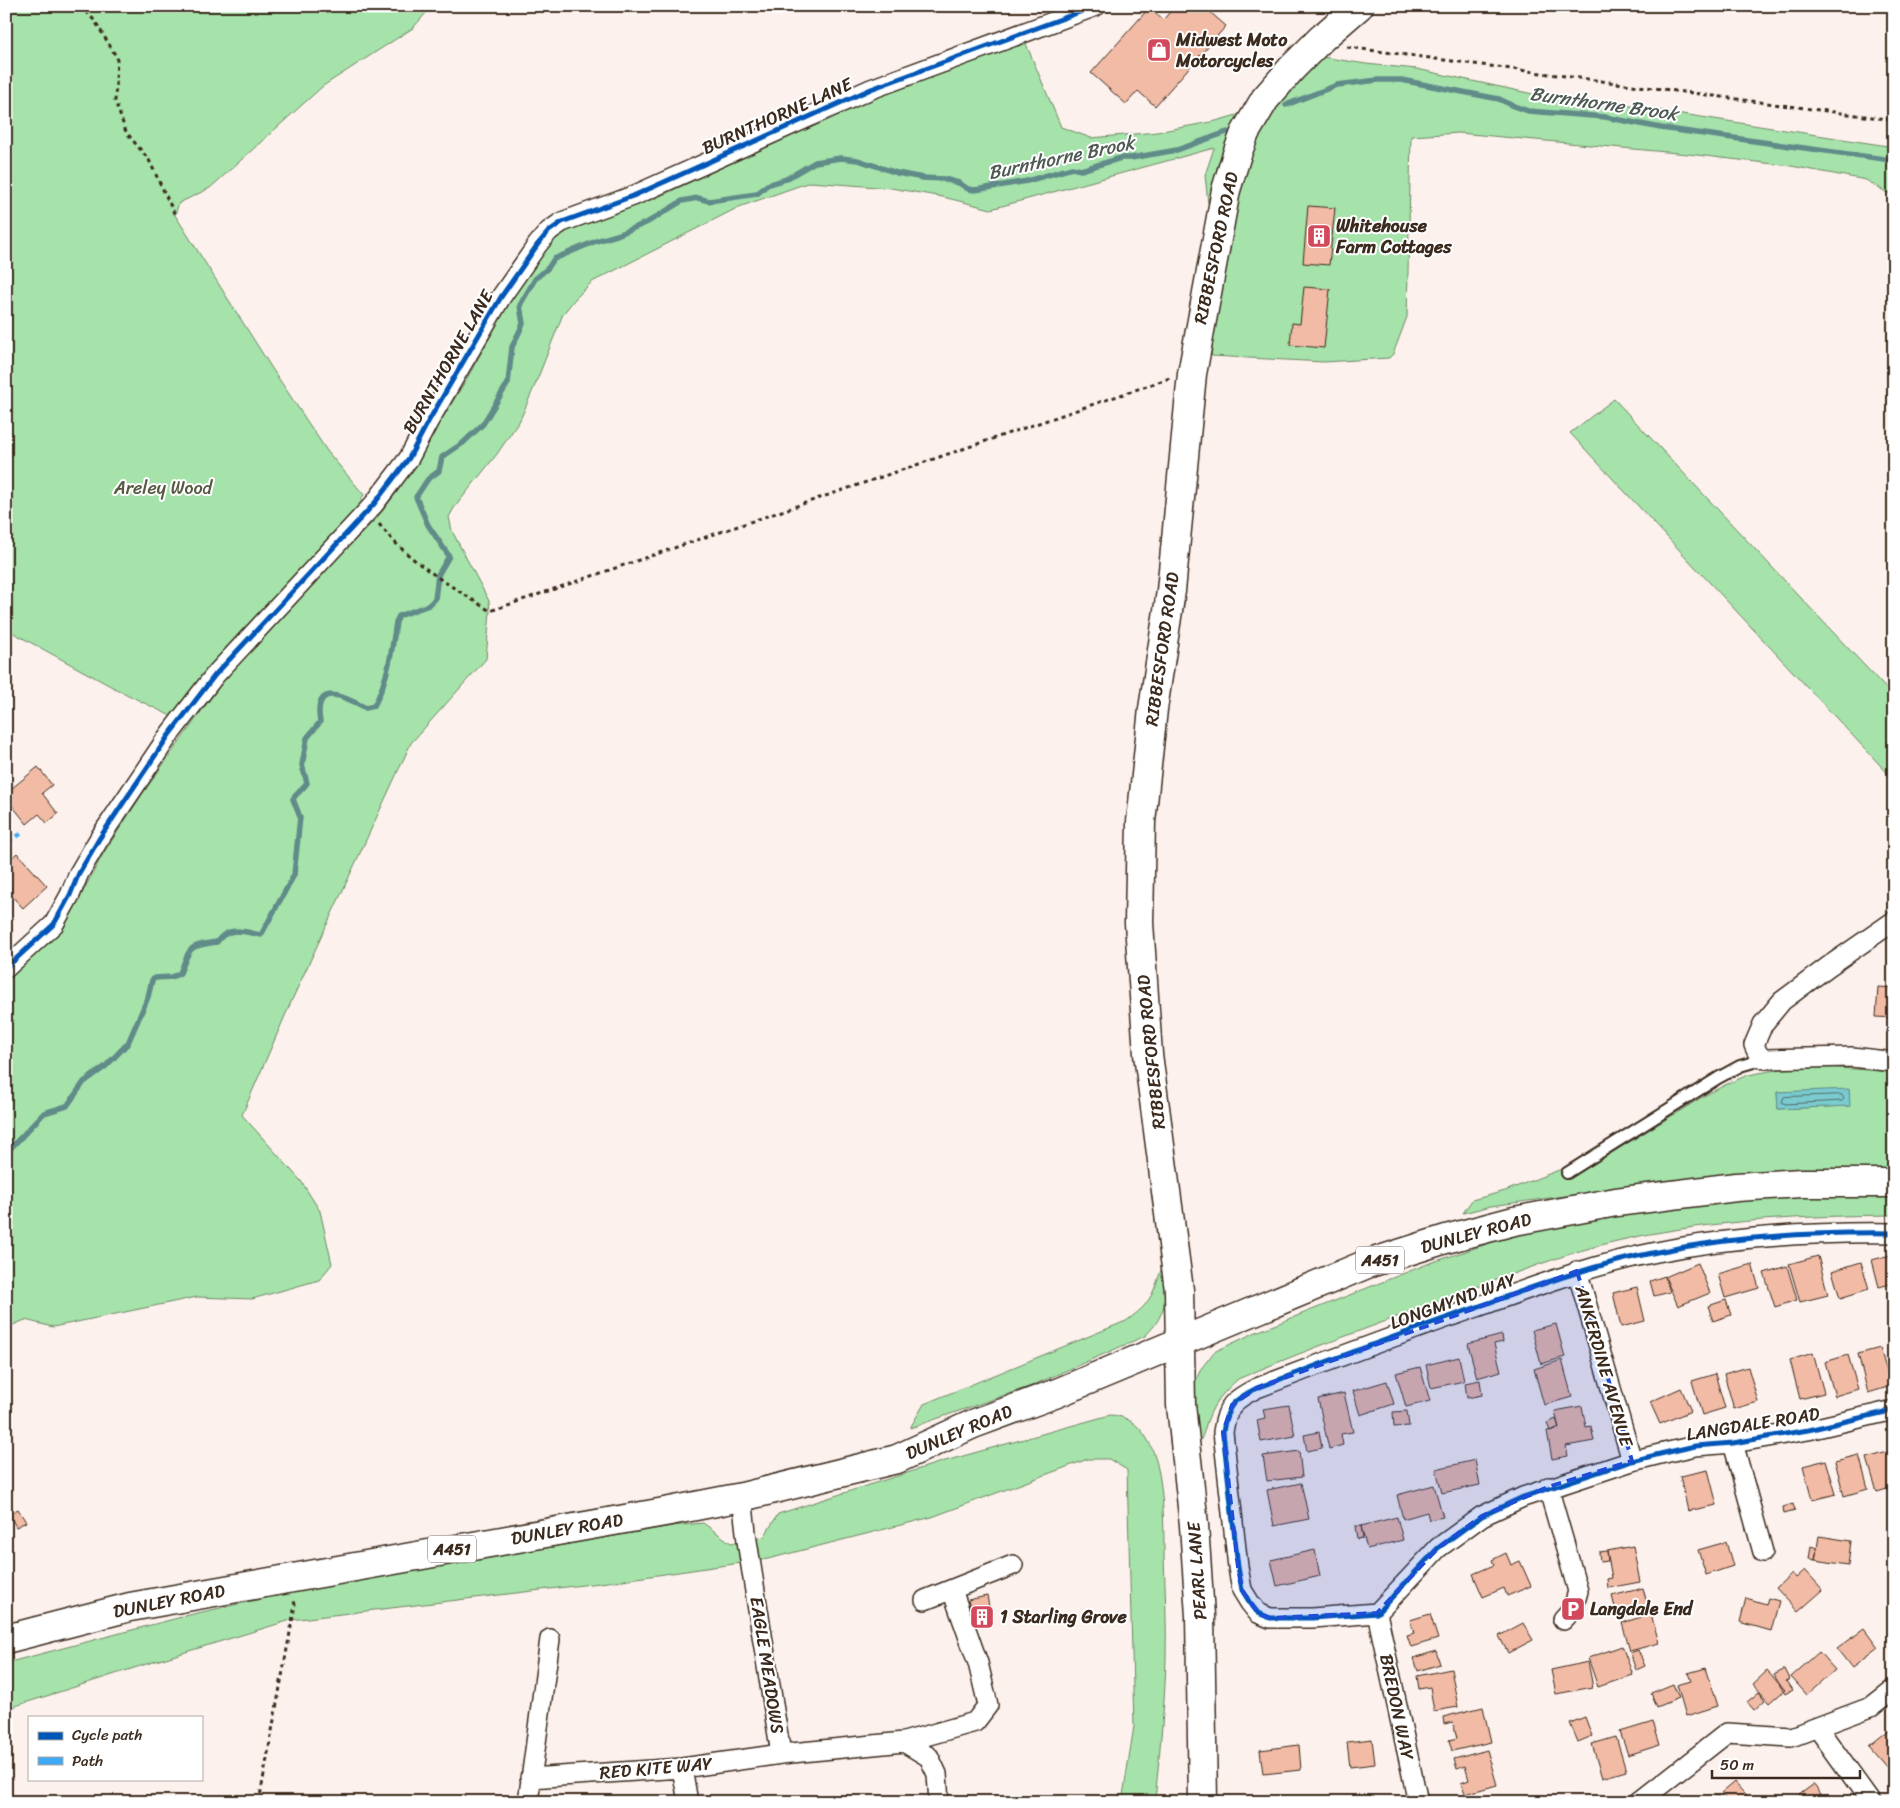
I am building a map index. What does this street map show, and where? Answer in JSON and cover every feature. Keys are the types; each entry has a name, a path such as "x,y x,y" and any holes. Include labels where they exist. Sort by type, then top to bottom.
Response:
{"main road":[{"name":"RIBBESFORD ROAD","path":"1179,1342 1179,1290 1148,1054 1138,923 1141,822 1153,709 1171,591 1192,374 1219,220 1237,154 1253,119 1265,99 1322,38 1359,6"},
{"name":"DUNLEY ROAD","path":"6,1639 130,1607 742,1497 897,1458 973,1424 1056,1393 1367,1264 1446,1239 1514,1221 1616,1202 1736,1187 1802,1183 1894,1183"},
{"name":"PEARL LANE","path":"1179,1342 1181,1405 1194,1524 1200,1616 1202,1802"}],"street":[{"name":"BURNTHORNE LANE","path":"6,968 54,924 70,895 79,873 99,839 169,735 215,675 374,504 409,458 501,297 549,231 562,222 633,196 871,89 1096,6"},
{"path":"1894,921 1786,997 1763,1024 1754,1045 1759,1056 1766,1059 1852,1058 1894,1062"},
{"name":"LONGMYND WAY","path":"1376,1613 1312,1618 1270,1618 1258,1613 1242,1590 1223,1432 1225,1415 1232,1405 1244,1395 1257,1388 1577,1272 1656,1252 1719,1241 1860,1232 1894,1233"},
{"name":"ANKERDINE AVENUE","path":"1577,1272 1632,1461"},
{"name":"LANGDALE ROAD","path":"1376,1613 1438,1548 1482,1516 1548,1487 1632,1461 1695,1446 1733,1443 1808,1430 1894,1410"},
{"name":"LANGDALE ROAD","path":"1733,1443 1763,1552"},
{"path":"1548,1487 1578,1591 1573,1609 1563,1620"},
{"name":"EAGLE MEADOWS","path":"742,1497 747,1541 781,1754 904,1742 975,1722 988,1705 978,1663 952,1590"},
{"path":"925,1600 1013,1565"},
{"name":"BREDON WAY","path":"1376,1613 1418,1802"},
{"path":"528,1802 550,1639"},
{"path":"1639,1802 1727,1734 1791,1736 1871,1707 1894,1689"},
{"path":"1817,1727 1871,1802"},
{"path":"904,1742 929,1757 937,1774 939,1802"},
{"name":"RED KITE WAY","path":"530,1778 682,1768 781,1754"},
{"path":"682,1768 688,1802"}],"lane":[{"path":"1566,1173 1718,1078 1740,1066 1766,1059"}],"path":[{"path":"80,6 95,20 117,58 115,100 126,132 149,160 175,215"},
{"path":"1322,38 1341,46 1894,120"},
{"path":"374,504 376,519 392,540 413,560 490,611 1179,374 1192,374"},
{"path":"259,1802 294,1605 292,1577"}],"highlighted area":[{"path":"1577,1271 1632,1461 1548,1487 1482,1516 1438,1548 1377,1613 1270,1618 1258,1613 1242,1590 1238,1567 1223,1432 1232,1405 1257,1388"}],"green space":[{"name":"Areley Wood","path":"6,6 432,6 413,28 323,86 210,188 179,203 175,215 271,367 327,451 364,495 360,500 365,505 240,632 204,673 171,716 116,689 6,629"},
{"path":"1024,39 1061,127 1091,138 1157,132 1216,121 1240,114 1219,161 1208,203 1205,175 1214,148 991,209 943,197 891,188 810,182 739,207 592,282 563,314 520,420 497,454 449,517 452,531 489,601 490,611 486,659 411,743 291,1002 242,1115 301,1181 320,1211 332,1264 319,1280 252,1299 197,1297 53,1327 25,1320 6,1328 6,980 62,931 103,854 145,790 221,684 291,604 376,519 398,491 466,380 521,282 550,242 566,230 656,198 885,92"},
{"path":"1322,57 1417,69 1542,96 1618,104 1894,147 1894,197 1866,180 1791,166 1688,154 1459,133 1411,136 1407,317 1393,354 1389,358 1324,362 1211,356 1235,215 1249,159 1265,123 1277,105"},
{"path":"1614,399 1894,697 1894,780 1570,433"},
{"path":"1826,1067 1894,1072 1894,1173 1645,1185 1491,1206 1463,1213 1472,1200 1505,1191 1559,1170 1567,1173 1571,1178 1704,1096 1727,1084 1748,1075 1781,1069","holes":["1849,1090 1849,1106 1778,1109 1777,1092"]},
{"path":"1894,1195 1894,1215 1794,1218 1695,1227 1607,1243 1539,1264 1317,1347 1238,1379 1224,1392 1213,1407 1198,1444 1192,1392 1200,1370 1214,1352 1254,1333 1430,1263 1499,1240 1588,1218 1712,1202 1810,1196"},
{"path":"1166,1260 1166,1292 1163,1310 1145,1336 1031,1386 910,1428 924,1404 1126,1321 1149,1300"},
{"path":"1110,1415 1125,1418 1137,1426 1146,1437 1157,1463 1163,1503 1166,1658 1155,1802 1122,1802 1134,1726 1127,1470 1109,1459 1088,1459 932,1517 768,1559 616,1581 291,1620 6,1709 6,1663 193,1614 293,1592 672,1526 703,1523 731,1543 764,1537 778,1514 938,1463"}],"water":[{"path":"1849,1089 1850,1106 1778,1109 1777,1092"}],"building":[{"name":"Midwest Moto Motorcycles","path":"1175,6 1203,6 1226,26 1155,106 1138,91 1126,104 1091,73 1149,8 1163,20"},
{"name":"Whitehouse Farm Cottages","path":"1308,206 1335,208 1329,265 1303,263"},
{"path":"1304,287 1330,289 1324,348 1290,345 1292,323 1300,324"},
{"path":"38,767 52,785 42,793 58,814 47,823 39,814 27,824 6,798 6,793"},
{"path":"17,853 47,886 23,908 8,892 12,888 6,881 6,863"},
{"path":"1878,987 1894,988 1894,1018 1876,1017"},
{"path":"1894,1254 1894,1283 1879,1287 1872,1260"},
{"path":"1818,1256 1828,1295 1800,1302 1789,1264"},
{"path":"1861,1262 1869,1289 1840,1298 1832,1271"},
{"path":"1698,1263 1710,1293 1678,1306 1665,1277"},
{"path":"1752,1264 1759,1288 1725,1298 1718,1274"},
{"path":"1787,1266 1797,1300 1775,1307 1764,1273"},
{"path":"1665,1276 1670,1292 1654,1296 1650,1281"},
{"path":"1637,1287 1645,1321 1621,1327 1613,1293"},
{"path":"1726,1300 1731,1315 1713,1321 1708,1306"},
{"path":"1556,1324 1565,1357 1541,1364 1532,1330"},
{"path":"1502,1335 1503,1342 1494,1344 1501,1371 1477,1378 1468,1344"},
{"path":"1880,1348 1891,1386 1868,1393 1858,1354"},
{"path":"1813,1353 1824,1393 1800,1399 1790,1360"},
{"path":"1848,1355 1858,1389 1835,1396 1825,1362"},
{"path":"1459,1357 1464,1381 1431,1388 1426,1365"},
{"path":"1562,1360 1572,1397 1544,1405 1534,1369"},
{"path":"1420,1367 1430,1401 1406,1407 1396,1373"},
{"path":"1748,1367 1758,1402 1734,1409 1724,1374"},
{"path":"1715,1374 1725,1408 1702,1415 1692,1381"},
{"path":"1480,1380 1482,1395 1467,1398 1465,1383"},
{"path":"1387,1381 1394,1404 1360,1415 1353,1391"},
{"path":"1681,1388 1691,1411 1660,1424 1650,1402"},
{"path":"1344,1393 1353,1432 1341,1434 1343,1445 1329,1449 1318,1399"},
{"path":"1289,1405 1295,1436 1261,1442 1257,1420 1265,1418 1263,1409"},
{"path":"1582,1406 1586,1427 1591,1426 1594,1441 1566,1446 1568,1456 1552,1459 1547,1431 1559,1429 1555,1411"},
{"path":"1407,1411 1409,1426 1394,1427 1393,1412"},
{"path":"1556,1419 1559,1427 1550,1431 1547,1423"},
{"path":"1319,1432 1322,1448 1307,1451 1304,1435"},
{"path":"1299,1451 1302,1477 1267,1481 1263,1456"},
{"path":"1891,1451 1894,1461 1894,1487 1877,1492 1867,1458"},
{"path":"1859,1455 1868,1489 1844,1496 1835,1461"},
{"path":"1475,1460 1480,1485 1442,1493 1436,1469"},
{"path":"1826,1460 1836,1494 1812,1500 1803,1466"},
{"path":"1708,1470 1717,1505 1688,1511 1680,1476"},
{"path":"1301,1483 1309,1519 1274,1526 1267,1490"},
{"path":"1434,1485 1443,1517 1429,1520 1427,1512 1403,1519 1397,1495"},
{"path":"1793,1504 1795,1511 1784,1514 1783,1507"},
{"path":"18,1509 26,1522 16,1527 9,1514"},
{"path":"1397,1517 1403,1540 1367,1549 1361,1526"},
{"path":"1355,1526 1361,1526 1363,1538 1357,1539"},
{"path":"1819,1536 1851,1541 1848,1565 1815,1560"},
{"path":"1726,1542 1733,1566 1706,1575 1698,1550"},
{"path":"1633,1546 1640,1582 1608,1588 1607,1579 1612,1578 1607,1551"},
{"path":"1811,1546 1817,1548 1815,1560 1809,1559"},
{"path":"1315,1550 1320,1576 1277,1586 1271,1560"},
{"path":"1607,1551 1608,1561 1600,1562 1599,1552"},
{"path":"1506,1553 1511,1565 1520,1561 1531,1586 1507,1596 1504,1588 1483,1597 1473,1574 1494,1565 1492,1560"},
{"path":"1805,1570 1823,1590 1798,1612 1776,1588 1792,1573 1796,1578"},
{"path":"1643,1588 1649,1611 1618,1619 1612,1596"},
{"name":"1 Starling Grove","path":"987,1596 992,1622 974,1626 968,1600"},
{"path":"1746,1598 1766,1604 1768,1598 1779,1601 1771,1631 1740,1622"},
{"path":"1430,1614 1438,1639 1411,1647 1407,1635 1414,1633 1410,1620"},
{"path":"1651,1614 1659,1643 1630,1651 1622,1623"},
{"path":"1523,1623 1533,1640 1508,1653 1499,1636"},
{"path":"1864,1629 1878,1648 1852,1668 1837,1649"},
{"path":"1622,1646 1633,1675 1598,1687 1588,1658"},
{"path":"1638,1650 1645,1666 1636,1670 1630,1653"},
{"path":"1436,1651 1440,1664 1418,1671 1414,1658"},
{"path":"1819,1652 1835,1670 1807,1695 1791,1677"},
{"path":"1588,1662 1593,1687 1556,1694 1551,1670"},
{"path":"1706,1668 1718,1706 1686,1716 1677,1685 1691,1681 1688,1673"},
{"path":"1451,1669 1458,1707 1434,1711 1430,1687 1419,1689 1417,1676"},
{"path":"1785,1669 1790,1679 1786,1681 1792,1690 1785,1694 1774,1675"},
{"path":"1767,1671 1785,1690 1770,1703 1753,1684"},
{"path":"1673,1684 1679,1698 1657,1707 1651,1693"},
{"path":"1759,1692 1765,1700 1754,1710 1747,1702"},
{"path":"1483,1707 1491,1742 1452,1751 1449,1740 1457,1738 1453,1722 1444,1724 1443,1717"},
{"path":"1585,1717 1592,1736 1578,1742 1570,1723"},
{"path":"1653,1722 1660,1745 1628,1755 1620,1732"},
{"path":"1894,1726 1894,1763 1888,1768 1869,1746"},
{"path":"1616,1737 1626,1771 1602,1778 1592,1744"},
{"path":"1372,1739 1375,1764 1350,1767 1347,1742"},
{"path":"1299,1745 1301,1770 1263,1774 1260,1750"},
{"path":"1487,1750 1497,1785 1465,1794 1461,1783 1469,1780 1465,1766 1457,1769 1454,1759"},
{"path":"1734,1782 1752,1802 1729,1802 1721,1793"},
{"path":"1814,1784 1821,1794 1811,1802 1804,1802 1799,1795"},
{"path":"1717,1795 1722,1802 1708,1802"}],"waterway":[{"name":"Burnthorne Brook","path":"1286,105 1337,85 1378,80 1401,80 1499,99 1528,111 1605,117 1661,128 1884,159 1894,162"},
{"name":"Burnthorne Brook","path":"6,1153 44,1113 67,1106 84,1082 106,1066 128,1043 148,997 152,980 155,978 172,977 180,973 186,957 195,946 217,942 226,933 243,931 261,935 294,875 300,817 293,799 307,783 302,765 307,738 320,722 319,709 321,701 326,696 332,695 349,699 366,708 374,706 386,675 396,622 399,616 429,605 435,599 438,575 449,556 428,525 416,497 428,479 439,471 442,457 463,443 483,424 508,383 512,347 523,324 520,305 535,279 548,268 554,259 648,222 682,201 698,198 709,201 757,194 767,185 786,179 815,162 841,158 858,160 897,173 923,178 944,179 975,190 1027,181 1072,168 1081,170 1121,158 1177,150 1227,132"}],"marked path":[{"path":"6,843 21,834"}],"cycle path":[{"path":"6,968 54,924 70,895 79,873 99,839 169,735 215,675 374,504 409,458 501,297 549,231 562,222 633,196 871,89 1096,6"},
{"path":"1894,1233 1775,1236 1716,1242 1634,1257 1588,1269 1521,1291 1249,1392 1232,1404 1223,1432 1242,1590 1258,1613 1270,1618 1312,1618 1377,1613 1438,1548 1482,1516 1523,1497 1632,1461 1660,1454 1695,1446 1733,1443 1808,1430 1894,1410"}],"place":[{"name":"Midwest Moto Motorcycles","path":"1159,50"},
{"name":"Whitehouse Farm Cottages","path":"1319,236"},
{"name":"Langdale End","path":"1573,1609"},
{"name":"1 Starling Grove","path":"982,1617"}]}
